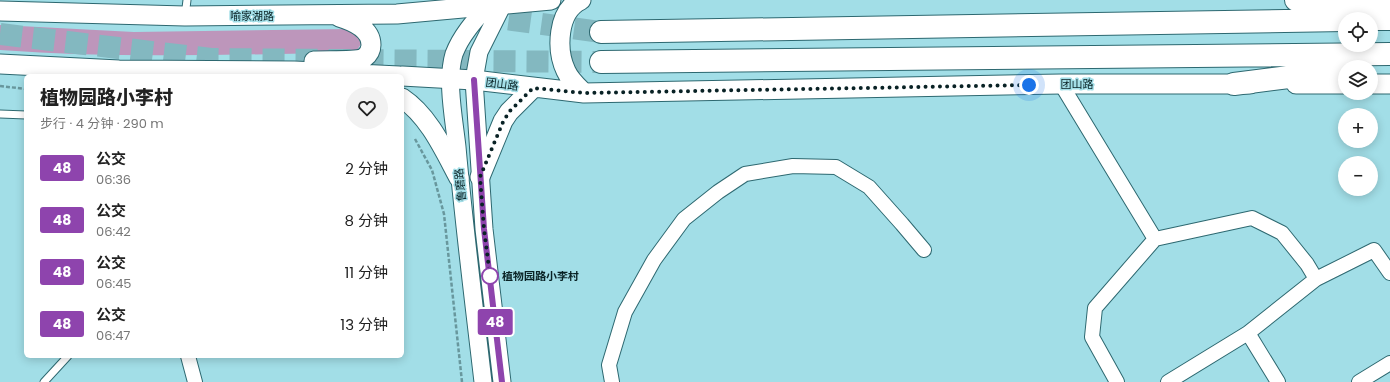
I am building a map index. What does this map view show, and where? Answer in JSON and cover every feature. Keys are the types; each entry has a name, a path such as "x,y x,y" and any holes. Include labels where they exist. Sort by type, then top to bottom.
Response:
{"highway":[{"path":"1296,0 1322,3 1390,3"},
{"path":"1378,19 1390,19"},
{"path":"601,32 1338,20"},
{"path":"601,62 1390,54"},
{"path":"1378,66 1390,64"},
{"path":"1234,84 1338,71"}],"main road":[{"path":"497,2 551,0"},
{"path":"581,0 570,8 564,18 560,43 566,70 574,83 584,93"},
{"name":"喻家湖路","path":"0,11 186,8 329,15 398,14 497,2"},
{"path":"296,73 306,61 360,59 368,54 371,49 371,43 365,30 349,20 329,15"},
{"path":"0,64 120,73 331,74"},
{"path":"404,76 474,80"},
{"name":"团山路","path":"474,80 584,93 1061,84 1338,84"},
{"path":"1378,84 1390,84"},
{"path":"480,177 503,122 509,112 533,88"},
{"path":"404,99 411,104 427,123 441,144 460,178"}],"street":[{"name":"鲁磨路","path":"483,382 450,78 454,54 468,28 497,2"},
{"name":"鲁磨路","path":"497,2 479,52 474,80 484,229 502,382"},
{"path":"1061,84 1155,239"},
{"path":"612,382 609,365 625,312 654,260 684,219 718,192 745,174 793,166 836,167 869,187 924,250"},
{"path":"1117,382 1092,337 1096,308 1155,239 1252,218 1282,233 1307,264 1316,279"},
{"path":"1168,382 1248,333 1316,279 1374,250 1390,273"},
{"path":"1248,333 1278,382"},
{"path":"189,358 195,382"},
{"path":"1359,382 1390,363"}],"lane":[{"path":"0,114 24,116"},
{"path":"44,382 66,358"}],"path":[{"path":"0,86 24,89"},
{"path":"412,135 432,170 441,199 444,214 462,382"}],"shaded area":[{"path":"0,25 134,32 349,29 357,35 361,44 354,53 133,55 44,53 0,50"}],"tunnel":[{"path":"476,15 601,32"},
{"path":"0,34 211,59 601,62"}],"bus line":[{"name":"48","path":"474,80 484,229 502,382"}],"place":[{"name":"植物园路小李村","path":"490,276"}],"route":[{"path":"490,276 484,229 480,177 503,122 509,112 533,88 584,93 1029,85"}]}
